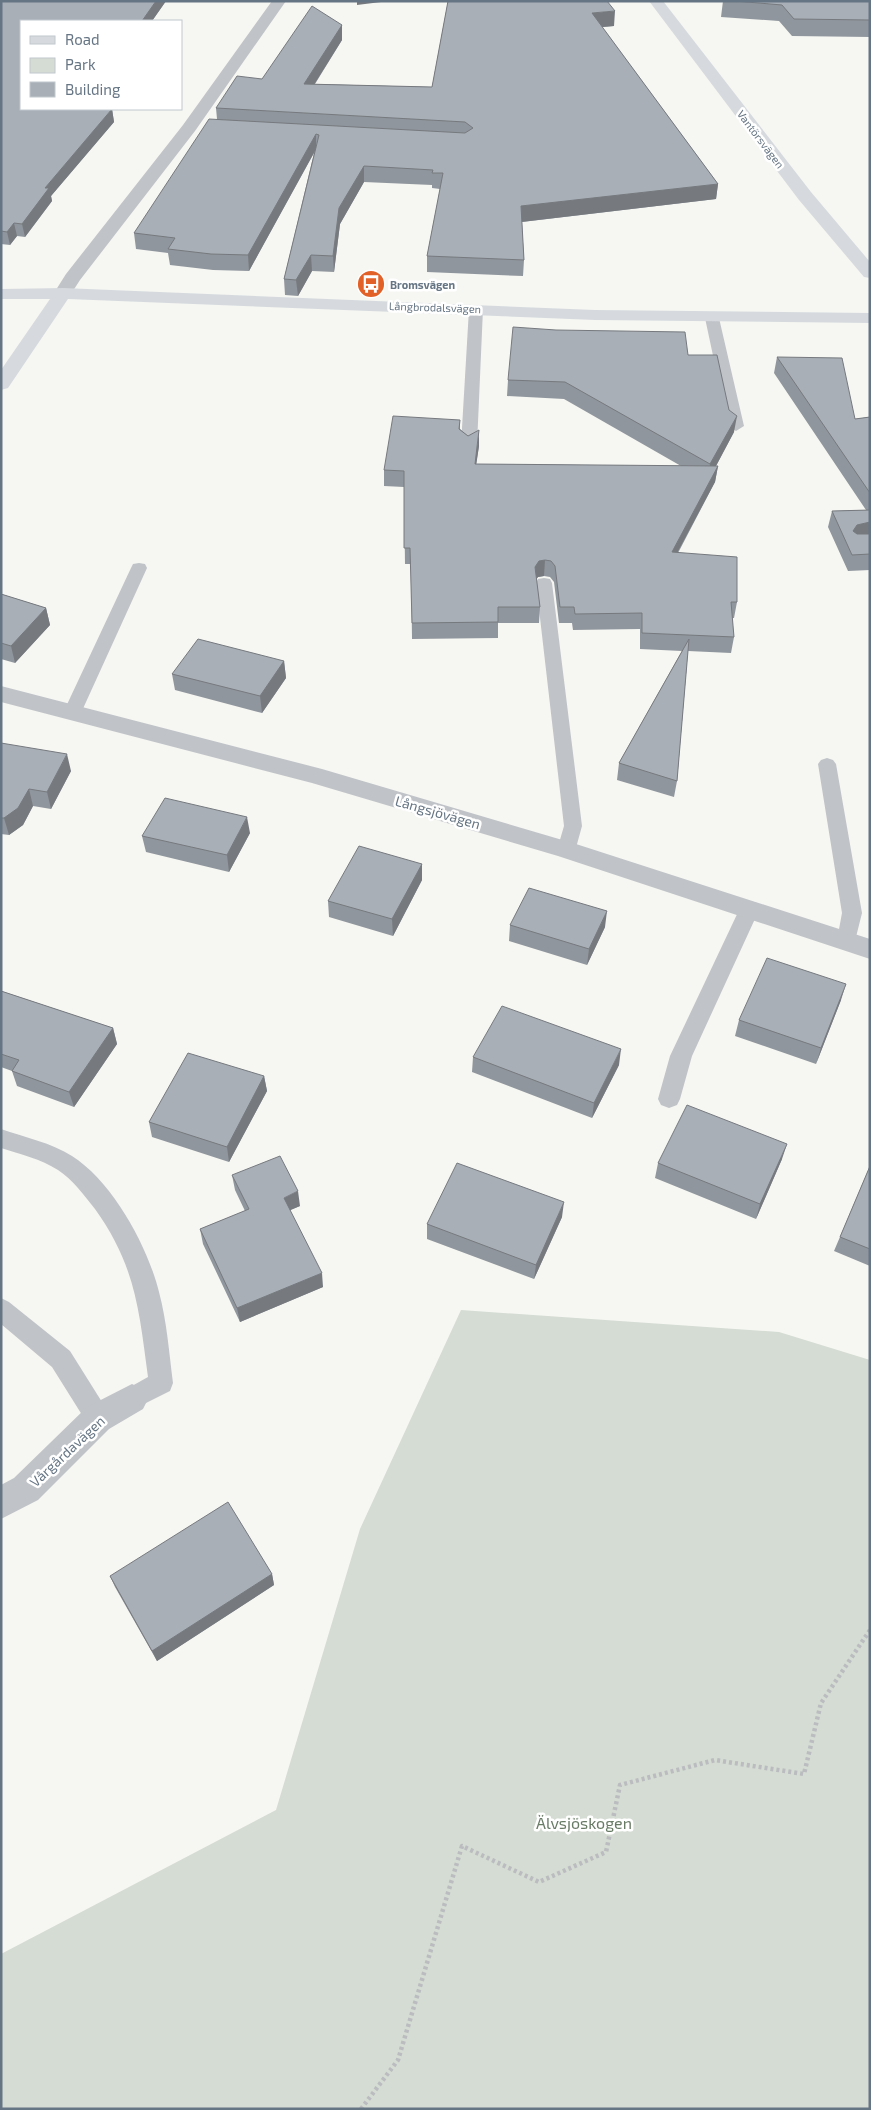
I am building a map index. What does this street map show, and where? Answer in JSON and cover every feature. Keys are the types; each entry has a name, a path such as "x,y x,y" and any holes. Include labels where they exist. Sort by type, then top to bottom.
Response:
{"street":[{"path":"1,384 72,278 189,128 279,1"},
{"name":"Vantörsvägen","path":"656,1 805,196 870,273"},
{"name":"Långbrodalsvägen","path":"1,294 63,293 712,318 870,318"},
{"name":"Långsjövägen","path":"1,694 314,775 567,850 750,908 870,949"},
{"name":"Vårgårdavägen","path":"1,1503 26,1489 98,1418 132,1399"}],"lane":[{"path":"189,128 208,129"},
{"path":"469,445 476,309"},
{"path":"712,318 736,426"},
{"path":"72,713 138,568"},
{"path":"544,583 574,826 567,850"},
{"path":"827,764 852,913 847,940"},
{"path":"669,1099 681,1056 750,908"},
{"path":"1,1138 64,1163 91,1186 106,1206 138,1264 148,1301 161,1383 132,1399"},
{"path":"1,1309 61,1359 98,1418"}],"path":[{"path":"360,2109 398,2060 462,1846 539,1882 606,1852 620,1785 715,1760 804,1774 821,1703 870,1630"}],"green space":[{"name":"Älvsjöskogen","path":"461,1310 779,1332 870,1360 870,2109 1,2109 1,1954 276,1810 360,1529"}],"building":[{"path":"1,1 156,1 143,20 20,20 20,110 111,110 45,188 49,188 22,224 14,223 7,232 1,231"},
{"path":"448,1 607,1 615,11 592,13 718,184 521,206 524,260 427,256 443,173 432,173 433,170 364,166 339,208 333,256 311,255 296,280 284,279 319,135 316,134 248,255 211,254 168,249 175,238 134,233 209,119 465,133 473,128 465,122 216,108 237,76 262,79 312,6 342,25 304,84 432,87"},
{"path":"735,1 870,1 870,20 794,19 782,5"},
{"path":"513,327 556,330 685,332 688,355 717,355 729,410 737,416 710,464 565,382 508,380"},
{"path":"777,357 842,358 855,419 870,417 870,493"},
{"path":"393,416 460,420 459,429 468,436 479,430 475,464 718,466 672,552 737,557 737,602 731,602 734,637 642,633 642,613 575,614 574,607 560,607 555,566 551,561 545,560 539,561 535,567 540,607 498,607 498,622 412,623 410,548 404,548 404,471 384,470"},
{"path":"870,510 870,522 857,525 853,531 857,534 870,534 870,554 852,555 832,511"},
{"path":"1,594 46,608 11,646 1,643"},
{"path":"198,639 284,661 260,696 172,674"},
{"path":"689,639 677,781 619,763"},
{"path":"1,743 67,754 47,792 29,789 18,808 4,818 1,818"},
{"path":"165,798 247,817 227,855 142,836"},
{"path":"359,846 422,864 392,919 328,901"},
{"path":"529,888 607,911 589,949 510,925"},
{"path":"767,958 846,984 821,1048 739,1020"},
{"path":"1,991 113,1028 69,1092 12,1071 19,1060 1,1054"},
{"path":"502,1006 621,1049 594,1103 473,1057"},
{"path":"188,1053 264,1076 227,1147 149,1122"},
{"path":"687,1105 787,1144 760,1204 658,1163"},
{"path":"280,1156 298,1191 284,1198 322,1273 237,1308 200,1229 249,1209 232,1175"},
{"path":"457,1163 564,1202 536,1265 427,1224"},
{"path":"870,1166 870,1249 840,1237"},
{"path":"228,1502 272,1574 152,1651 110,1576"}],"place":[{"name":"Bromsvägen","path":"371,284"}]}
